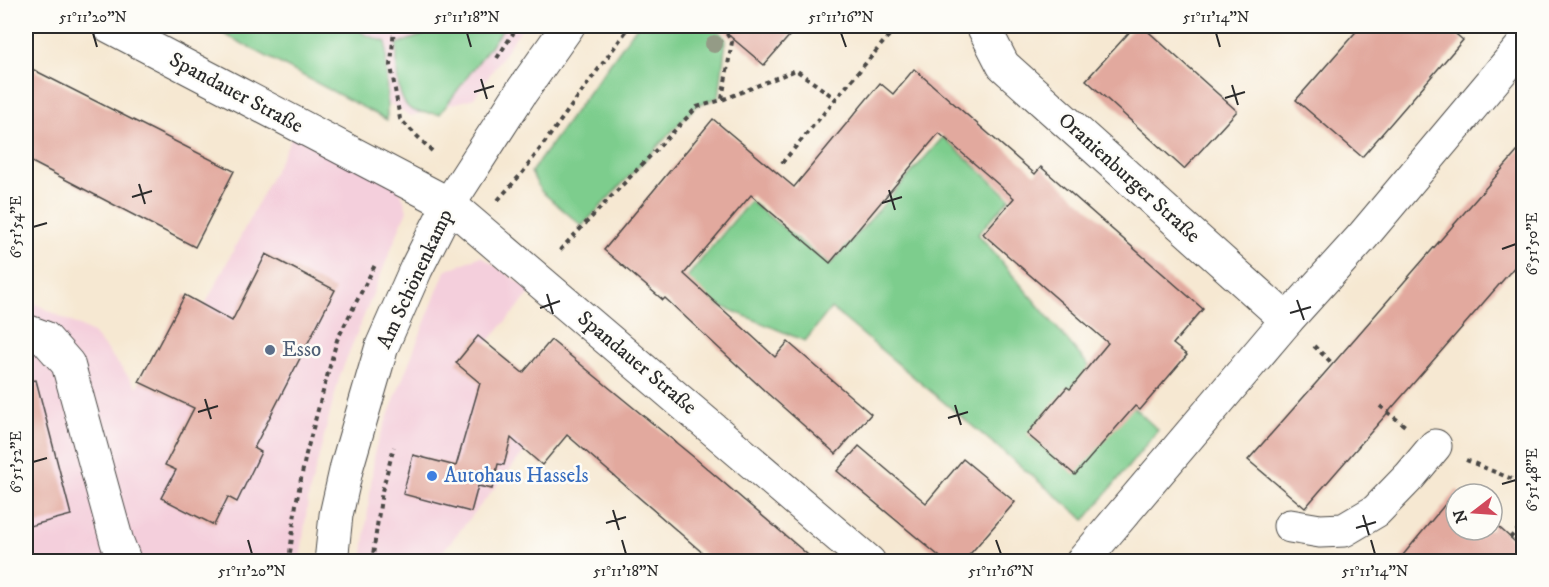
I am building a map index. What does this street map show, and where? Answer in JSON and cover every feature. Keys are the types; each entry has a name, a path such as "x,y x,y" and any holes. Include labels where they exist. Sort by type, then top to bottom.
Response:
{"street":[{"name":"Spandauer Straße","path":"109,26 449,204 869,561"},
{"name":"Am Schönenkamp","path":"331,561 336,515 347,466 382,346 416,268 449,204 520,94 568,26"},
{"name":"Oranienburger Straße","path":"983,26 1003,65 1287,320"},
{"path":"1082,561 1287,320 1363,236 1524,44"},
{"path":"26,331 45,338 68,364 123,557"},
{"path":"1290,526 1320,531 1344,530 1376,511 1435,446"}],"path":[{"path":"394,26 391,66 400,118 435,154 470,174"},
{"path":"475,227 523,172 630,26"},
{"path":"722,26 732,42 722,100"},
{"path":"782,163 897,26"},
{"path":"537,278 567,242 697,107 722,100 796,70 836,99"},
{"path":"372,561 382,491 394,446"},
{"path":"1510,538 1524,524"}],"shaded area":[{"path":"252,26 523,26 474,98 411,116"},
{"path":"294,133 398,183 407,210 340,375 309,494 300,561 26,561 26,299 93,333 137,387 185,295 205,305"},
{"path":"481,256 532,291 487,343 477,336 456,363 539,434 435,561 362,562 375,449 445,271"}],"green space":[{"path":"209,26 354,26 364,34 386,42 387,120"},
{"path":"430,26 505,26 440,114 412,110 406,105 399,89 397,44 423,35"},
{"path":"637,26 715,26 726,40 719,97 696,106 582,226 541,191 531,172"},
{"path":"943,137 1010,198 978,234 1089,366 1158,430 1085,520 831,308 805,341 678,288 750,201 830,265"}],"building":[{"path":"718,26 798,26 764,65"},
{"path":"1135,26 1142,26 1237,111 1184,169 1086,80"},
{"path":"1361,26 1446,26 1463,40 1362,157 1296,100"},
{"path":"26,66 234,171 195,247 26,159"},
{"path":"914,69 1035,174 1041,167 1203,309 1173,344 1187,355 1140,410 1135,406 1075,475 1027,434 1067,387 1070,389 1108,343 983,234 1014,198 939,133 830,263 751,195 684,274 775,357 788,342 871,414 836,454 665,298 663,300 604,250 713,119 794,187 880,83 893,94"},
{"path":"1524,144 1524,256 1305,508 1248,460"},
{"path":"266,254 335,290 254,448 261,452 237,502 228,497 214,525 161,498 176,470 165,465 194,408 139,382 185,295 232,321"},
{"path":"478,336 523,373 551,340 696,459 815,561 712,561 567,435 542,465 511,438 504,465 498,464 492,489 478,486 471,512 403,494 413,455 456,466 480,383 456,363"},
{"path":"36,380 71,515 26,527 26,381"},
{"path":"859,446 926,503 963,459 1015,502 964,561 945,561 837,471"},
{"path":"1444,506 1444,542 1504,542 1504,532 1524,550 1524,561 1398,561"}],"place":[{"name":"Esso","path":"270,350"},
{"name":"Autohaus Hassels","path":"432,476"}]}
